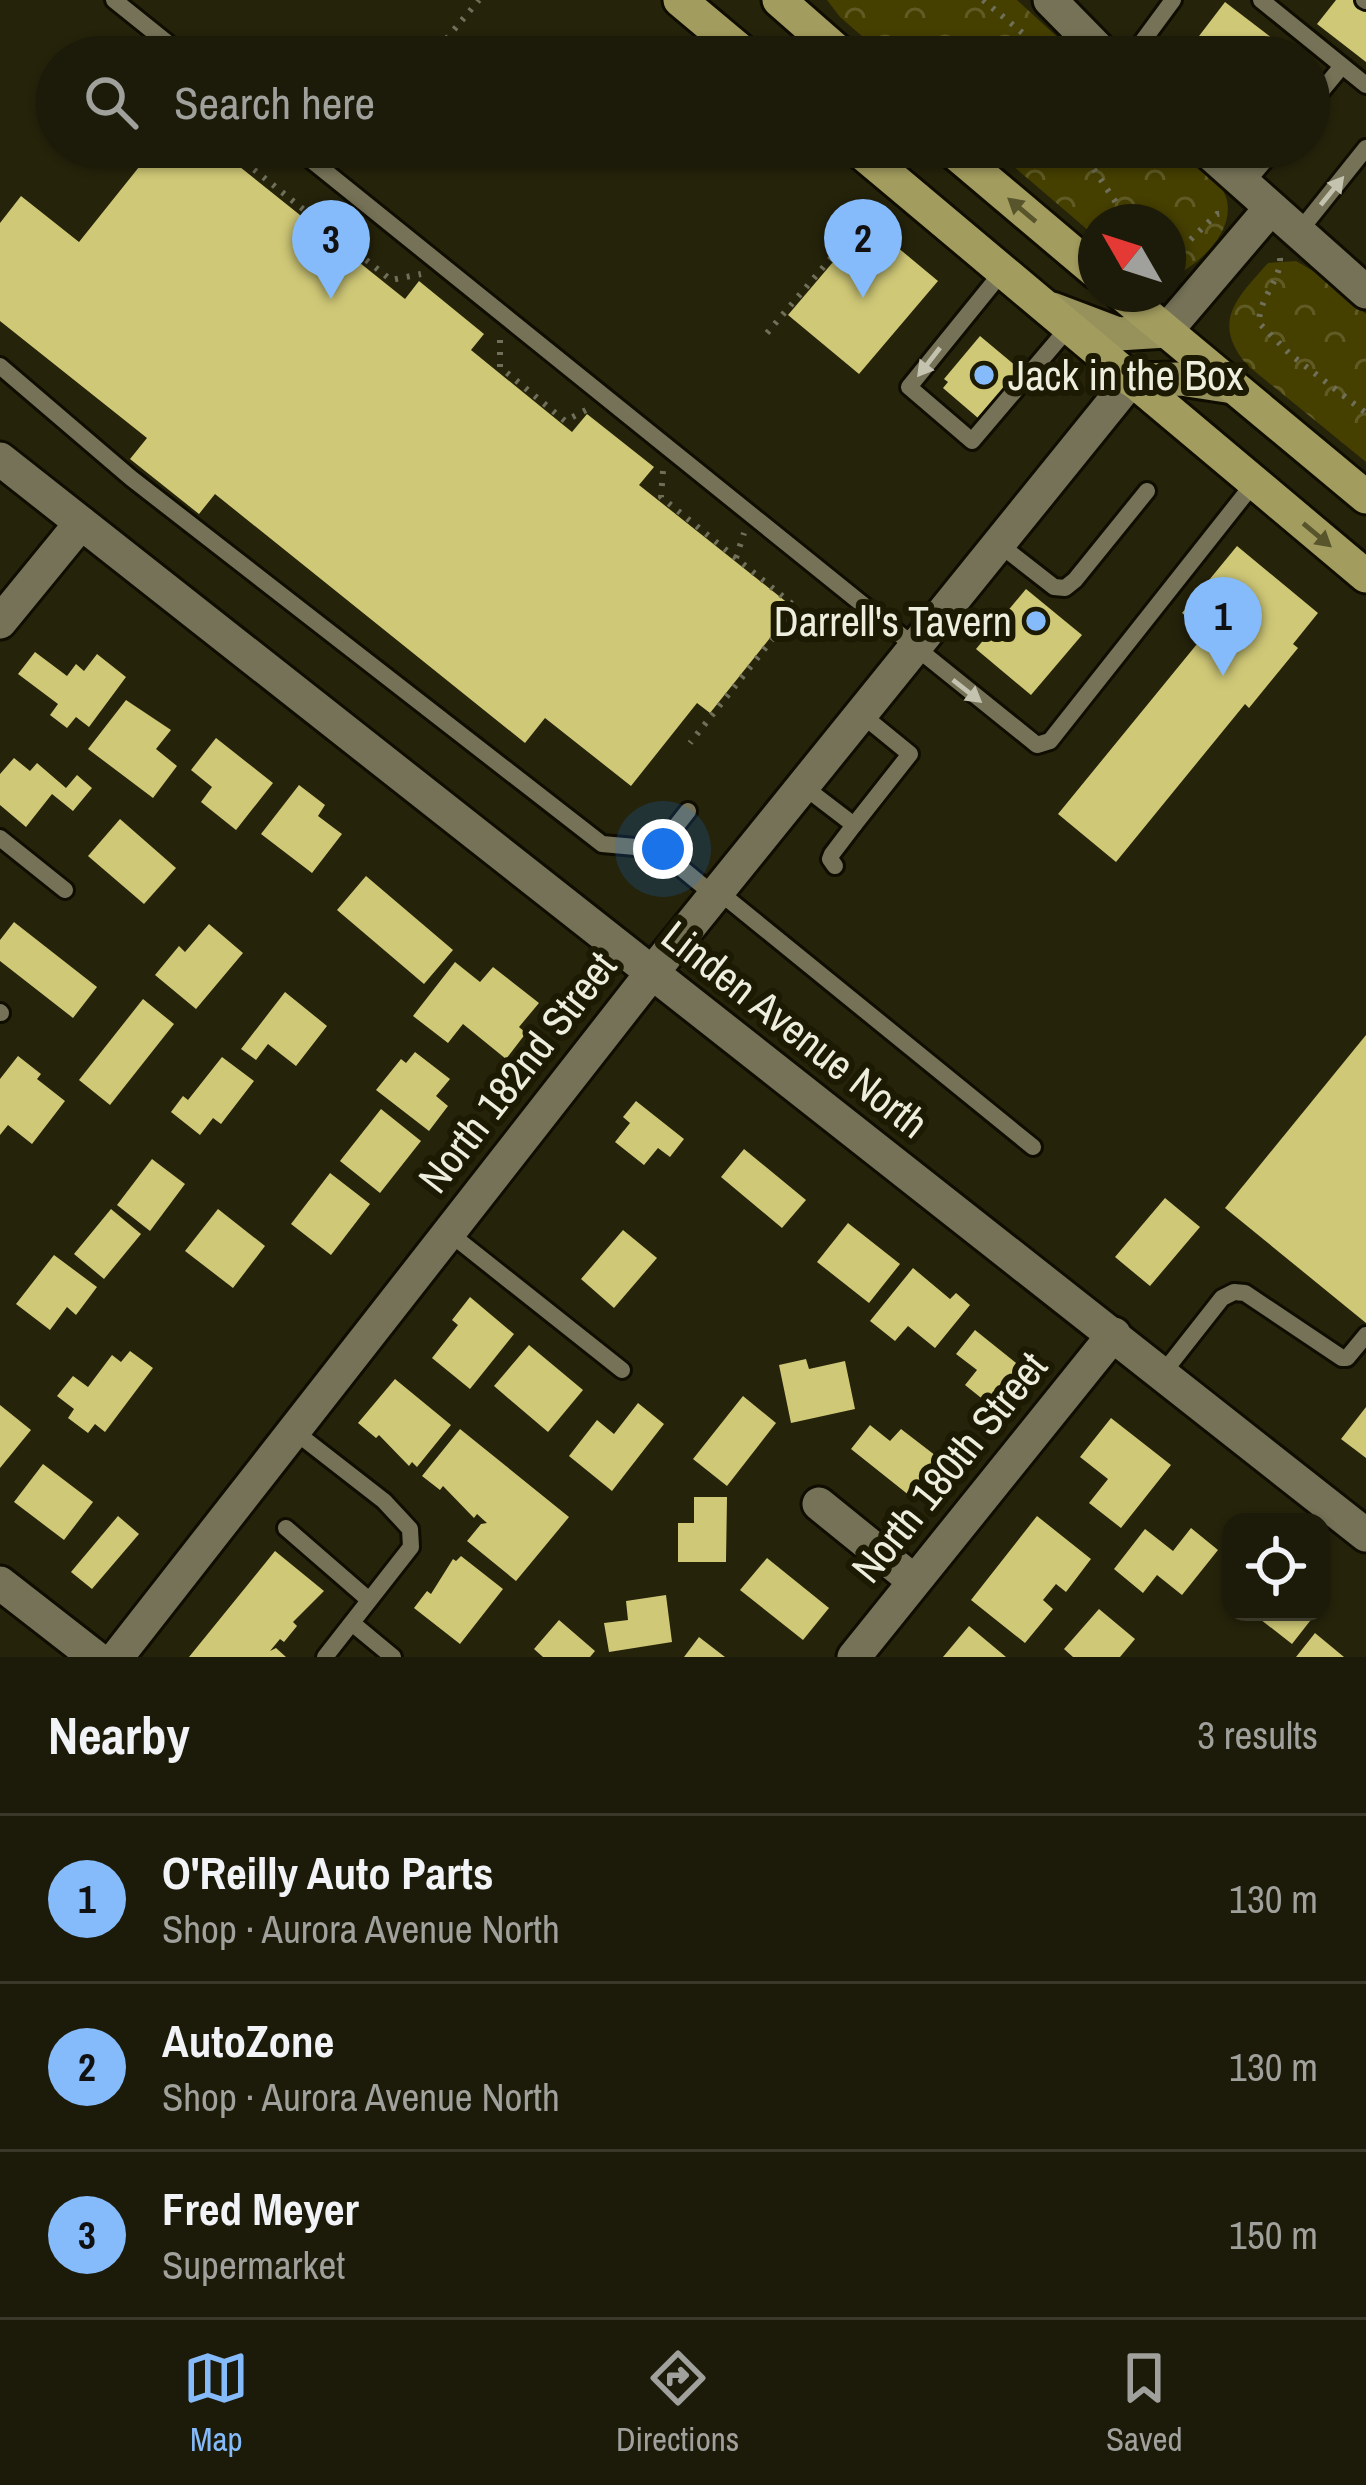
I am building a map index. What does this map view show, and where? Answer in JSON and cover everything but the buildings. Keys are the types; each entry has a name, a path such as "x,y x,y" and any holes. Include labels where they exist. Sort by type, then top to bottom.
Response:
{"highway":[{"path":"680,0 723,36"},
{"path":"779,0 820,36"},
{"path":"880,168 1366,576"},
{"path":"973,168 1078,257"},
{"path":"1143,312 1366,497"}],"main road":[{"path":"1057,316 1118,334 1166,331"},
{"path":"1131,380 1181,379 1233,387"}],"street":[{"path":"1054,1 1086,36"},
{"path":"1216,168 1236,199 1270,208 1289,246 1365,289"},
{"path":"1166,331 1270,208"},
{"name":"North 182nd Street","path":"117,1657 651,974 1131,380"},
{"name":"Linden Avenue North","path":"0,459 1366,1535"},
{"path":"0,622 81,523"},
{"name":"North 180th Street","path":"854,1657 1114,1334"},
{"path":"819,1504 914,1581"},
{"path":"0,1583 95,1657"}],"lane":[{"path":"114,0 159,36"},
{"path":"1146,36 1173,0"},
{"path":"1261,0 1305,36"},
{"path":"1330,56 1366,85"},
{"path":"1330,81 1342,66"},
{"path":"1289,246 1366,148"},
{"path":"322,168 1037,745 1050,741 1254,482"},
{"path":"1236,199 1260,168"},
{"path":"1003,271 909,387 972,441 1057,316"},
{"path":"2,372 148,492 602,844 658,849 1034,1147"},
{"path":"999,544 1054,587 1065,588 1148,491"},
{"path":"835,866 832,854 910,754 860,714"},
{"path":"803,786 854,825"},
{"path":"658,849 688,812"},
{"path":"0,838 65,890"},
{"path":"448,1232 622,1370"},
{"path":"1163,1373 1222,1298 1234,1292 1245,1293 1342,1358 1348,1358 1366,1335"},
{"path":"294,1431 383,1501 410,1529 411,1547 325,1657"},
{"path":"286,1528 369,1600"},
{"path":"352,1623 393,1657"}],"path":[{"path":"449,36 479,0"},
{"path":"983,0 1026,36"},
{"path":"252,168 391,280 420,274 436,287"},
{"path":"1093,168 1117,204"},
{"path":"1186,243 1236,199"},
{"path":"767,334 868,216"},
{"path":"1289,246 1267,288 1259,323 1291,355 1366,413"},
{"path":"484,327 500,340 500,367 565,421 587,409 602,421"},
{"path":"648,458 664,470 661,497 797,608 690,743"}],"green space":[{"path":"827,0 1017,0 1056,36 862,36"},
{"path":"1016,168 1202,168 1223,190 1228,210 1220,235 1186,269 1186,204 1078,204 1078,222"},
{"path":"1296,261 1366,314 1366,462 1247,365 1231,336 1232,311 1256,276 1268,263"}],"place":[{"name":"AutoZone","path":"863,298"},
{"name":"Fred Meyer","path":"331,299"},
{"name":"Jack in the Box","path":"984,375"},
{"name":"Darrell's Tavern","path":"1036,621"},
{"name":"O'Reilly Auto Parts","path":"1223,676"}]}
